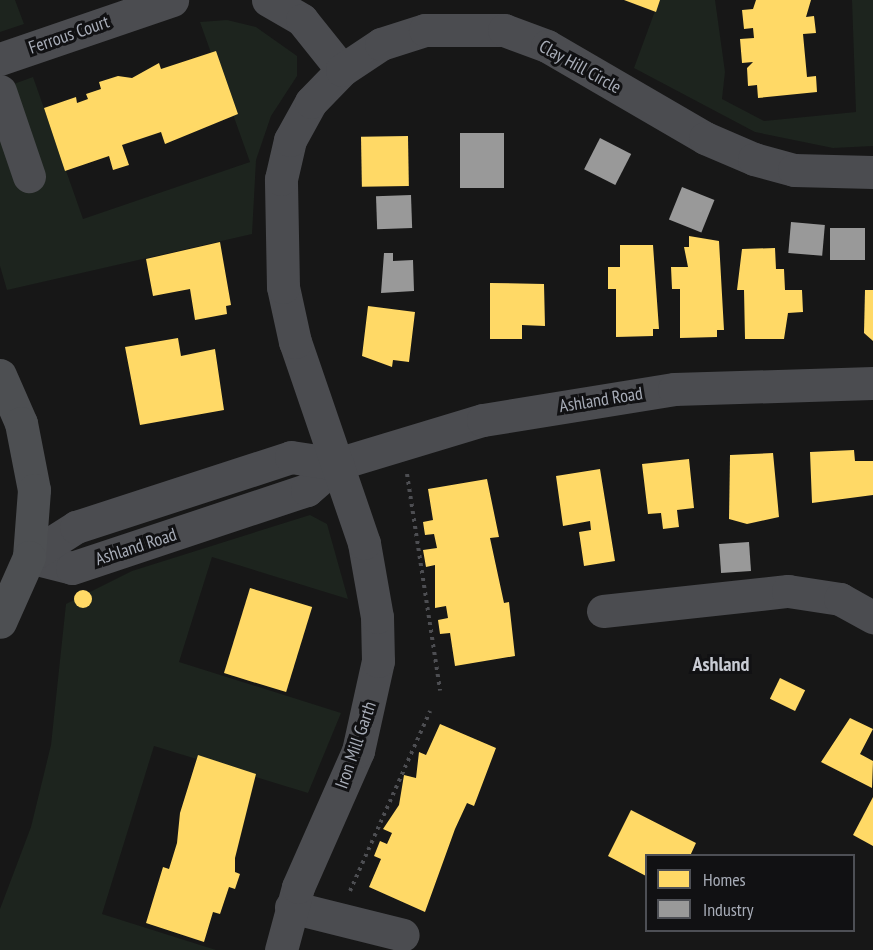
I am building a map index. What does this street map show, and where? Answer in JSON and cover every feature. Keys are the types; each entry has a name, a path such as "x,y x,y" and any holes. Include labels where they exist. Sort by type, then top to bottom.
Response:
{"main road":[{"path":"0,375 21,423 30,460 29,557 0,622"}],"street":[{"name":"Ferrous Court","path":"0,59 172,0"},
{"path":"267,0 302,20 342,70"},
{"name":"Clay Hill Circle","path":"337,464 295,342 279,230 290,140 311,102 342,70 381,44 424,30 504,30 547,46 705,138 754,159 794,170 873,172"},
{"path":"0,92 29,176"},
{"name":"Ashland Road","path":"29,557 76,527 291,457 337,464 450,428 608,399 737,385 873,383"},
{"name":"Iron Mill Garth","path":"281,950 291,907 358,751 378,661 373,581 337,464"},
{"path":"603,611 788,591 840,599 873,617"},
{"path":"291,907 403,935"}],"path":[{"path":"405,464 440,690"},
{"path":"337,918 430,711"}],"shaded area":[{"path":"0,0 15,0 24,24 0,32"},
{"path":"659,0 715,0 725,72 722,99 764,121 856,112 852,0 873,0 873,146 833,148 755,132 634,68"},
{"path":"227,20 256,27 297,56 297,76 271,116 256,160 252,234 7,290 0,266 0,89 33,77 83,219 250,162 200,22"},
{"path":"310,515 327,524 348,599 212,557 179,662 341,713 308,793 154,746 102,914 216,950 0,950 0,909 31,827 51,745 66,604 132,571"}],"building: Homes":[{"path":"624,0 660,0 656,12"},
{"path":"756,0 811,0 806,17 814,16 816,33 803,34 807,77 816,76 817,92 758,98 757,85 748,86 747,68 753,62 742,63 740,39 754,38 753,28 744,29 742,10 753,9"},
{"path":"216,51 238,114 165,144 161,132 122,145 129,165 113,170 109,156 65,171 44,108 76,97 77,103 88,99 86,94 101,89 99,82 118,76 132,78 159,63 161,69"},
{"path":"408,136 409,186 362,187 361,137"},
{"path":"689,236 719,241 724,330 717,330 717,337 680,338 680,289 672,289 671,267 688,267 684,247 689,247"},
{"path":"220,242 231,305 226,306 227,314 195,320 190,289 153,296 146,259"},
{"path":"620,245 653,245 659,329 653,329 653,336 616,337 616,289 608,289 608,267 620,267"},
{"path":"775,248 776,269 784,269 785,290 802,290 803,312 788,313 784,339 745,339 744,290 737,290 742,249"},
{"path":"490,283 544,284 545,326 522,325 522,339 490,339"},
{"path":"865,290 873,290 873,341 864,333"},
{"path":"368,306 415,312 409,362 393,360 392,367 362,356"},
{"path":"178,338 181,356 215,349 224,410 140,425 125,347"},
{"path":"854,450 855,461 873,461 873,495 812,503 810,452"},
{"path":"773,453 779,517 747,524 729,519 730,455"},
{"path":"689,459 694,508 677,510 679,527 663,529 661,513 648,514 642,464"},
{"path":"600,469 615,561 584,566 579,532 591,530 590,521 563,526 556,476"},
{"path":"487,479 499,537 490,538 504,603 509,602 515,656 455,666 450,633 440,634 438,620 448,618 446,606 435,608 435,565 426,567 423,550 437,548 434,534 425,535 423,522 433,520 428,489"},
{"path":"250,588 312,607 286,692 224,673"},
{"path":"79,590 87,590 92,595 90,606 79,608 74,603 74,595"},
{"path":"780,678 805,690 795,711 770,699"},
{"path":"850,718 873,729 860,754 873,761 872,788 821,762"},
{"path":"440,724 496,748 474,806 467,803 455,829 425,912 369,887 381,859 374,856 380,841 387,844 392,833 383,829 399,805 404,775 416,778 419,752 426,755"},
{"path":"198,755 256,774 235,858 235,872 240,874 235,889 229,887 220,914 213,912 204,942 146,923 163,867 169,869 177,843 180,813"},
{"path":"873,797 873,846 853,835"},
{"path":"631,810 696,843 691,854 645,854 645,875 608,856"}],"building: Industry":[{"path":"460,133 504,133 504,188 460,188"},
{"path":"600,138 631,154 615,185 584,169"},
{"path":"682,187 714,200 701,233 669,219"},
{"path":"411,195 412,228 377,229 376,196"},
{"path":"791,222 825,225 822,256 788,253"},
{"path":"830,228 865,228 865,260 830,260"},
{"path":"384,253 393,253 393,261 413,260 414,291 381,293"},
{"path":"749,542 751,571 721,573 719,544"}],"district":[{"name":"Ashland","path":"721,664"}]}
